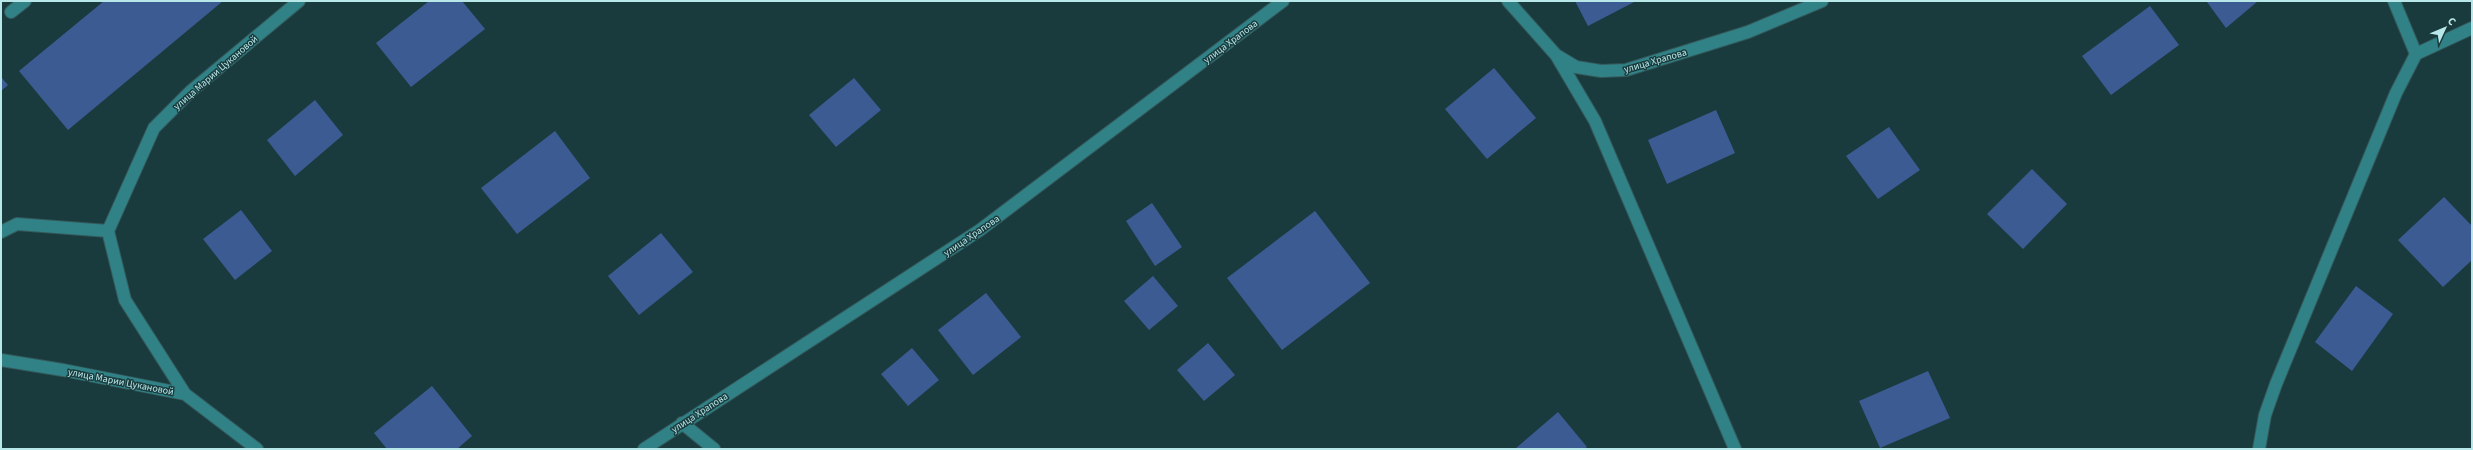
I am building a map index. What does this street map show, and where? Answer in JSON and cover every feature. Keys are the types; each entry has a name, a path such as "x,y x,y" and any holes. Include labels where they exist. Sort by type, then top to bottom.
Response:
{"street":[{"path":"11,12 24,1"},
{"name":"улица Марии Цукановой","path":"185,394 125,300 108,231 154,128 191,91 299,1"},
{"name":"улица Храпова","path":"644,449 980,230 1283,1"},
{"name":"улица Храпова","path":"1508,1 1556,55 1576,67 1601,71 1626,70 1748,32 1822,1"},
{"path":"2394,1 2416,54"},
{"path":"2259,449 2265,415 2276,384 2396,93 2416,54 2472,28"},
{"path":"1556,55 1595,121 1735,449"},
{"path":"1,232 17,224 108,231"},
{"name":"улица Марии Цукановой","path":"1,360 63,370 185,394"},
{"path":"185,394 257,449"},
{"path":"682,423 714,449"}],"building":[{"path":"104,1 223,1 68,130 19,71"},
{"path":"429,1 462,1 485,29 411,87 376,43"},
{"path":"1575,1 1636,1 1588,26"},
{"path":"2258,1 2226,28 2207,2"},
{"path":"2150,6 2179,45 2111,95 2082,56"},
{"path":"1494,68 1536,118 1487,159 1445,109"},
{"path":"1,77 8,85 1,91"},
{"path":"854,78 881,110 836,147 809,115"},
{"path":"315,100 343,135 295,176 267,140"},
{"path":"1716,110 1735,153 1667,184 1648,140"},
{"path":"1889,127 1920,170 1878,199 1846,156"},
{"path":"555,131 590,178 517,234 481,188"},
{"path":"2032,169 2067,204 2023,249 1987,214"},
{"path":"2444,197 2472,226 2472,260 2443,287 2398,240"},
{"path":"1152,203 1182,247 1155,266 1126,221"},
{"path":"241,210 272,251 235,280 203,239"},
{"path":"1315,211 1370,283 1282,350 1227,278"},
{"path":"661,233 693,272 639,315 608,276"},
{"path":"1153,276 1178,306 1149,330 1124,301"},
{"path":"2356,286 2393,314 2352,371 2315,342"},
{"path":"986,293 1021,337 973,375 938,330"},
{"path":"1208,343 1235,375 1204,401 1177,370"},
{"path":"912,348 939,380 908,406 881,374"},
{"path":"1928,371 1950,418 1880,448 1859,401"},
{"path":"432,386 472,436 457,449 387,449 374,433"},
{"path":"1558,412 1587,447 1584,449 1515,449"}]}
